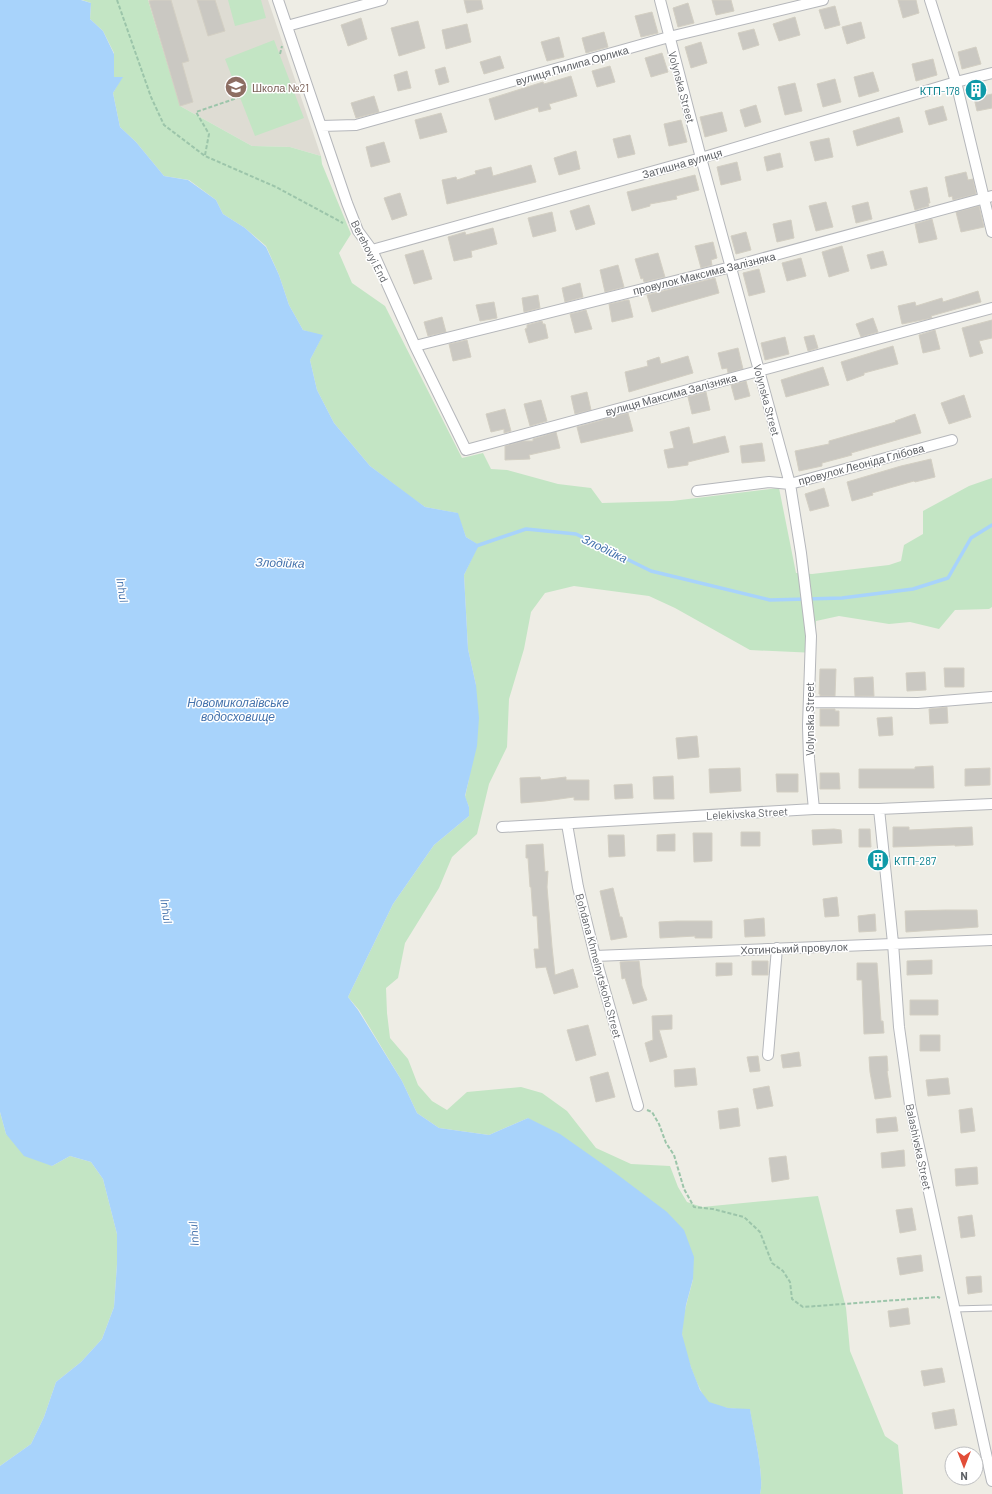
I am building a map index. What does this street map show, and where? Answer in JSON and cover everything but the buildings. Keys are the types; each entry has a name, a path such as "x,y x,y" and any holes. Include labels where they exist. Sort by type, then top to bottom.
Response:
{"street":[{"name":"Berehovyi End","path":"278,0 358,231 372,250 415,346 466,450"},
{"path":"287,26 382,0"},
{"name":"Volynska Street","path":"660,0 701,158 790,484 806,588 811,636 808,702 809,759 814,809"},
{"name":"вулиця Пилипа Орлика","path":"321,126 356,125 669,37 823,0"},
{"path":"930,0 956,82 988,197 992,232"},
{"name":"Затишна вулиця","path":"372,250 701,158 956,82 992,73"},
{"name":"провулок Максима Залізняка","path":"415,346 731,267 988,197"},
{"name":"вулиця Максима Залізняка","path":"466,450 992,308"},
{"name":"провулок Леоніда Глібова","path":"697,491 769,482 790,484 952,440"},
{"path":"808,702 918,703 992,697"},
{"name":"Lelekivska Street","path":"502,827 814,809 879,809 992,804"},
{"name":"Balashivska Street","path":"879,809 893,943 899,1028 910,1105 992,1481"},
{"name":"Bohdana Khmelnytskoho Street","path":"567,824 578,887 595,956 638,1106"},
{"name":"Хотинський провулок","path":"595,956 992,940"},
{"path":"768,1055 777,948"}],"lane":[{"path":"954,1309 992,1308"}],"path":[{"path":"117,0 151,97 164,125 205,156 276,187 358,231"},
{"path":"205,156 210,134 196,112 240,97"},
{"path":"638,1106 652,1112 659,1124 666,1142 674,1155 684,1189 694,1207 744,1217 760,1232 772,1263 783,1271 790,1282 792,1299 803,1307 938,1297 954,1309"}],"shaded area":[{"name":"Школа №21","path":"148,0 268,0 321,156 290,147 252,146 180,106"}],"green space":[{"path":"82,0 148,0 180,106 252,146 290,147 321,156 322,164 351,234 339,253 352,283 385,306 462,458 483,453 491,469 507,470 558,484 591,488 602,503 672,501 779,488 796,573 812,574 889,565 901,561 904,545 923,534 923,511 969,486 992,478 992,607 989,609 955,610 939,629 910,622 889,624 839,616 816,621 816,653 750,650 675,608 649,596 574,586 545,593 531,612 524,649 509,699 507,747 489,784 477,834 452,857 439,888 405,943 398,978 386,988 390,1038 408,1059 418,1085 432,1101 447,1110 467,1092 521,1087 542,1093 567,1111 596,1148 631,1164 670,1166 678,1187 687,1202 702,1207 818,1196 846,1308 850,1351 885,1436 898,1445 903,1494 760,1494 760,1465 750,1410 722,1407 708,1402 700,1389 688,1358 683,1339 682,1326 693,1279 528,1118 489,1135 439,1128 417,1113 402,1081 359,1010 348,997 393,904 434,845 469,816 469,807 465,797 469,779 476,685 468,649 464,575 478,545 466,537 457,513 425,507 412,498 370,466 334,423 317,390 310,360 322,336 303,330 289,305 279,275 266,246 245,228 223,214 216,200 189,180 164,176 136,142 120,127 113,93 122,77 114,77 114,53 103,31 90,19 91,3"},
{"path":"228,0 261,0 266,18 235,26"},
{"path":"274,40 304,118 255,136 225,59"},
{"path":"0,1112 6,1134 52,1166 70,1156 91,1162 103,1179 117,1234 117,1264 114,1307 102,1339 81,1362 56,1382 44,1417 31,1444 0,1466"}],"water":[{"name":"Новомиколаївське водосховище","path":"0,0 81,0 91,3 90,19 103,31 114,54 114,77 123,77 113,93 120,127 136,142 164,176 188,180 216,200 223,214 245,228 266,247 279,275 289,305 303,330 323,335 310,360 317,390 334,423 370,466 425,507 458,513 466,537 479,545 464,575 468,649 476,685 479,718 477,746 465,796 469,807 469,816 434,845 393,904 348,997 358,1010 402,1081 417,1113 439,1128 489,1135 528,1118 560,1134 614,1172 667,1212 684,1230 694,1257 693,1279 686,1305 682,1334 691,1367 700,1390 709,1402 728,1408 750,1409 760,1464 760,1494 0,1494 0,1466 31,1444 44,1417 56,1382 81,1362 102,1339 114,1307 117,1264 117,1234 103,1179 91,1162 70,1156 52,1166 24,1156 6,1134 0,1112"}],"waterway":[{"name":"Злодійка","path":"476,546 526,529 576,534 651,571 770,600 842,598 913,589 948,578 971,538 992,525"}],"place":[{"name":"Школа №21","path":"236,87"},
{"name":"КТП-178","path":"976,90"},
{"name":"КТП-287","path":"878,860"}],"water label":[{"name":"Inhul","path":"123,590"},
{"name":"Inhul","path":"167,911"},
{"name":"Inhul","path":"193,1234"}]}
